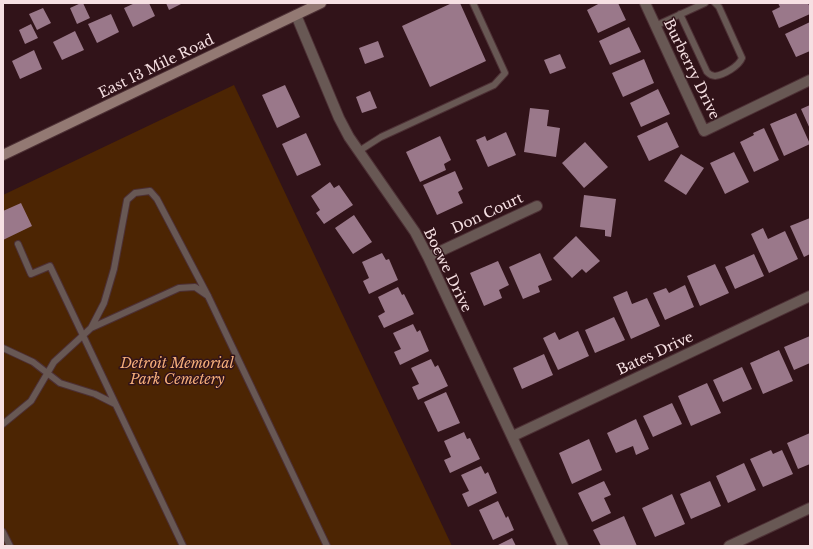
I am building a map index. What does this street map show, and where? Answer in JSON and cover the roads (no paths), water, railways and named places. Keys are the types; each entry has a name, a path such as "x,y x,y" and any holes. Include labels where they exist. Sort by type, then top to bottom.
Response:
{"main road":[{"name":"East 13 Mile Road","path":"3,154 321,3"}],"street":[{"name":"Burberry Drive","path":"645,3 704,130 810,80"},
{"name":"Boewe Drive","path":"296,15 339,118 349,137 415,232 428,257 439,283 513,436 563,546"},
{"name":"Don Court","path":"428,257 537,206"},
{"name":"Bates Drive","path":"513,436 810,296"},
{"path":"729,546 810,508"}],"lane":[{"path":"359,151 381,138 494,85 505,73 473,3"},
{"path":"655,26 705,3"},
{"path":"680,14 707,72 710,75 718,76 738,66 742,58 719,7 715,3"},
{"path":"91,328 104,303 114,269 128,200 135,192 150,192 157,199 208,296 327,546"},
{"path":"18,244 31,274 50,266 183,546"},
{"path":"3,424 31,401 54,362 91,328 178,288 195,287 208,296"},
{"path":"3,348 33,362 60,383 95,394 115,404"},
{"path":"3,532 10,546"}],"park label":[{"name":"Detroit Memorial Park Cemetery","path":"177,372"}]}
